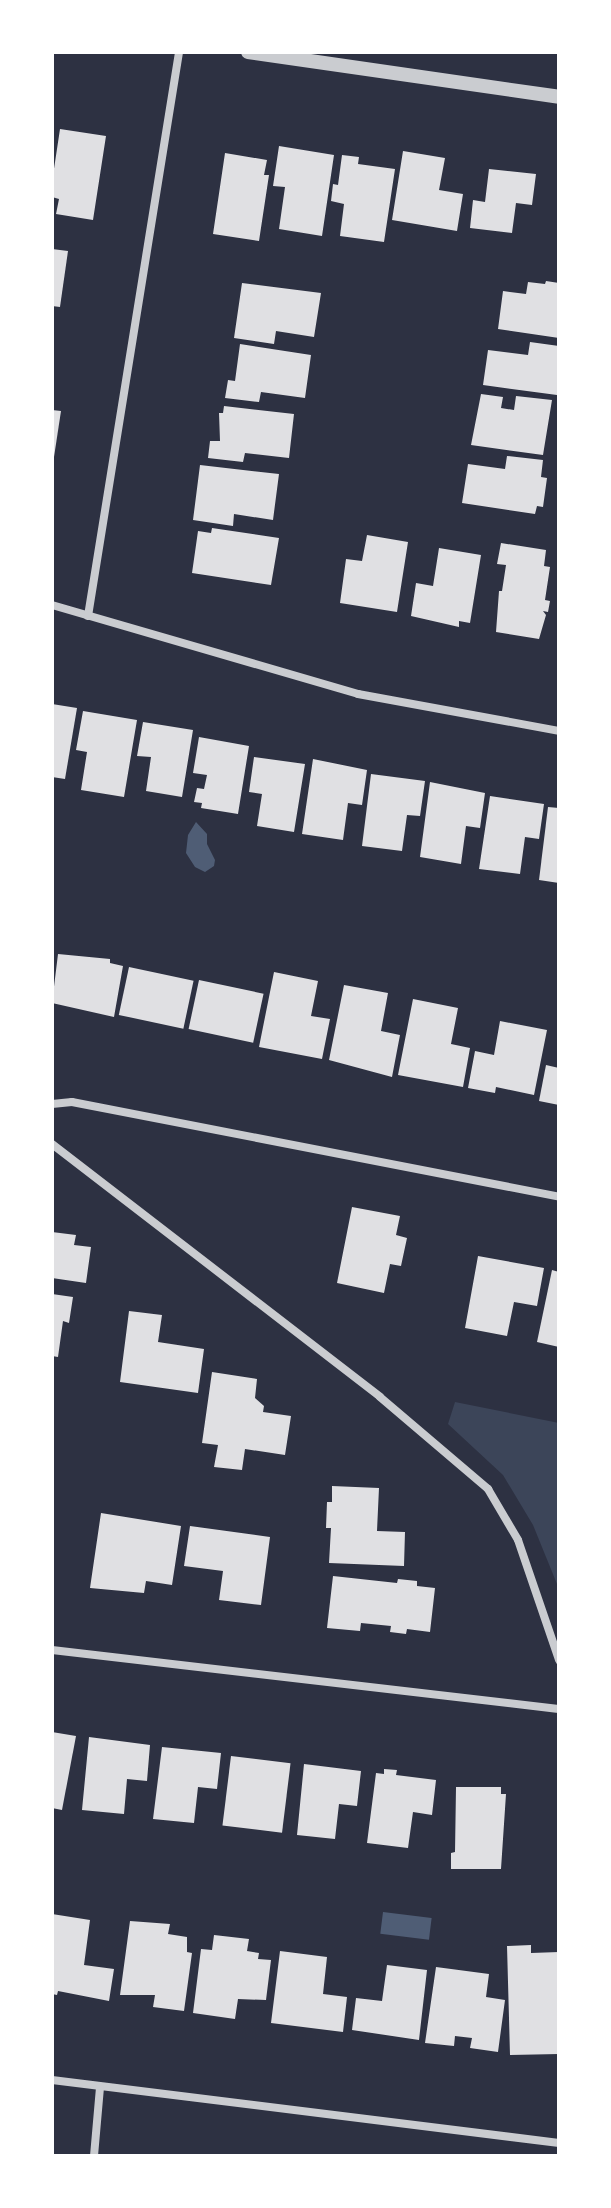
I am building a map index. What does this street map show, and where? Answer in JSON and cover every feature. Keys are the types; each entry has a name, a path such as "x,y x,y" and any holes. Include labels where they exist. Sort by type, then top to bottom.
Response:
{"street":[{"path":"88,616 179,52"},
{"path":"248,52 559,97"},
{"path":"52,605 358,694 559,731"},
{"path":"52,1104 72,1102 559,1197"},
{"path":"52,1144 380,1397 488,1489 518,1540 559,1660"},
{"path":"52,1650 559,1709"},
{"path":"52,2080 559,2143"},
{"path":"94,2156 100,2088"}],"shaded area":[{"path":"196,822 207,834 207,844 215,860 214,866 205,872 195,867 186,853 188,835"},
{"path":"455,1402 559,1423 559,1589 533,1525 503,1475 448,1424"},
{"path":"383,1912 432,1918 429,1940 380,1934"}],"building":[{"path":"60,129 106,136 93,220 56,214 59,199 52,197 52,182"},
{"path":"279,146 334,155 322,236 279,229 285,187 273,186"},
{"path":"403,151 445,158 439,190 463,194 457,231 392,220"},
{"path":"225,153 267,160 264,175 269,175 259,241 213,234"},
{"path":"342,155 359,157 358,164 395,169 384,242 340,236 344,204 331,201 333,184 338,185"},
{"path":"489,169 536,174 532,205 516,203 512,233 470,228 473,200 485,202"},
{"path":"52,249 68,251 60,307 52,306"},
{"path":"546,281 559,283 559,338 498,329 503,291 526,294 528,282 545,284"},
{"path":"242,283 321,293 314,337 276,331 274,344 234,338"},
{"path":"530,342 559,346 557,395 483,385 488,350 528,355"},
{"path":"240,344 311,355 305,398 261,392 259,402 225,398 228,380 235,381"},
{"path":"481,394 503,397 501,408 514,410 516,396 552,400 543,455 471,445"},
{"path":"224,406 294,414 289,458 245,453 243,462 208,458 210,441 220,441 219,413 223,413"},
{"path":"52,410 61,411 54,457 52,457"},
{"path":"507,456 543,460 541,477 547,478 543,507 537,506 535,514 462,503 468,464 505,469"},
{"path":"200,465 279,474 273,520 234,514 233,526 193,520"},
{"path":"212,528 279,538 271,585 192,573 198,531 211,533"},
{"path":"367,535 408,542 397,612 340,603 346,559 362,561"},
{"path":"501,543 546,550 544,566 550,567 545,600 550,601 548,612 543,611 546,615 539,639 496,632 499,591 502,591 506,565 497,564"},
{"path":"439,548 481,555 470,623 459,621 459,627 411,616 416,583 433,586"},
{"path":"52,704 77,708 65,779 52,777"},
{"path":"83,711 137,720 124,797 81,790 87,752 76,750"},
{"path":"143,722 193,730 182,797 146,791 151,757 137,756"},
{"path":"199,737 249,746 238,814 201,808 202,803 194,802 197,788 204,789 207,775 193,773"},
{"path":"254,757 305,764 294,832 257,826 262,794 249,792"},
{"path":"313,759 367,770 362,805 348,803 343,840 302,834"},
{"path":"371,774 425,781 420,816 407,815 402,851 362,846"},
{"path":"430,782 485,793 480,828 466,826 461,864 420,857"},
{"path":"490,796 544,804 539,839 525,837 520,874 479,869"},
{"path":"548,807 559,808 559,883 539,880"},
{"path":"58,954 110,959 110,963 123,966 114,1017 52,1003"},
{"path":"129,967 194,981 183,1029 119,1015"},
{"path":"274,972 318,981 311,1016 330,1019 322,1059 259,1047"},
{"path":"199,980 264,994 253,1043 189,1029"},
{"path":"344,985 388,993 381,1031 400,1035 392,1077 329,1060"},
{"path":"413,999 458,1008 451,1044 470,1048 463,1087 398,1075"},
{"path":"500,1021 547,1030 534,1095 496,1087 495,1093 468,1088 475,1051 494,1055"},
{"path":"546,1065 559,1068 559,1105 539,1101"},
{"path":"352,1207 400,1216 396,1235 407,1238 401,1266 390,1264 384,1293 337,1283"},
{"path":"52,1232 76,1235 74,1245 91,1247 86,1283 52,1278"},
{"path":"478,1256 544,1268 537,1306 514,1302 507,1336 465,1328"},
{"path":"552,1270 559,1272 559,1347 537,1342"},
{"path":"52,1294 73,1297 69,1323 63,1321 58,1357 52,1356"},
{"path":"129,1311 162,1315 158,1342 204,1349 198,1393 120,1382"},
{"path":"212,1372 257,1379 255,1398 264,1406 263,1412 291,1416 285,1455 245,1449 242,1470 214,1467 218,1445 202,1443"},
{"path":"332,1486 379,1488 377,1531 405,1532 404,1566 329,1563 331,1528 326,1528 327,1502 332,1502"},
{"path":"101,1513 181,1526 172,1585 146,1581 144,1593 90,1588"},
{"path":"190,1526 270,1537 261,1605 219,1600 223,1571 184,1566"},
{"path":"333,1576 397,1583 398,1579 417,1581 417,1586 435,1588 430,1632 407,1629 406,1634 390,1632 391,1626 361,1623 360,1631 327,1628"},
{"path":"52,1732 76,1736 62,1810 52,1808"},
{"path":"89,1737 150,1745 147,1781 127,1779 124,1814 82,1810"},
{"path":"162,1747 221,1753 217,1789 198,1787 194,1823 153,1819"},
{"path":"231,1756 291,1763 282,1833 222,1825"},
{"path":"304,1764 361,1771 357,1806 339,1804 335,1839 297,1835"},
{"path":"384,1769 397,1770 396,1775 436,1780 432,1815 413,1812 408,1848 367,1843 376,1773 384,1774"},
{"path":"456,1787 501,1787 501,1794 506,1794 501,1869 451,1869 451,1853 455,1852"},
{"path":"52,1914 90,1920 84,1965 114,1969 109,2001 58,1991 57,1995 52,1994"},
{"path":"130,1921 170,1924 168,1934 187,1937 187,1952 192,1953 184,2011 153,2007 155,1995 120,1995"},
{"path":"214,1935 249,1939 247,1951 259,1953 258,1959 271,1960 266,2000 238,1999 235,2019 193,2013 201,1949 212,1950"},
{"path":"531,1945 531,1953 559,1952 559,2054 510,2055 507,1946"},
{"path":"280,1951 327,1957 323,1994 347,1997 343,2032 271,2023"},
{"path":"387,1965 427,1970 419,2040 352,2030 356,1998 382,2001"},
{"path":"436,1967 489,1974 486,1997 505,2000 498,2052 470,2048 472,2038 455,2036 454,2046 425,2043"}]}
